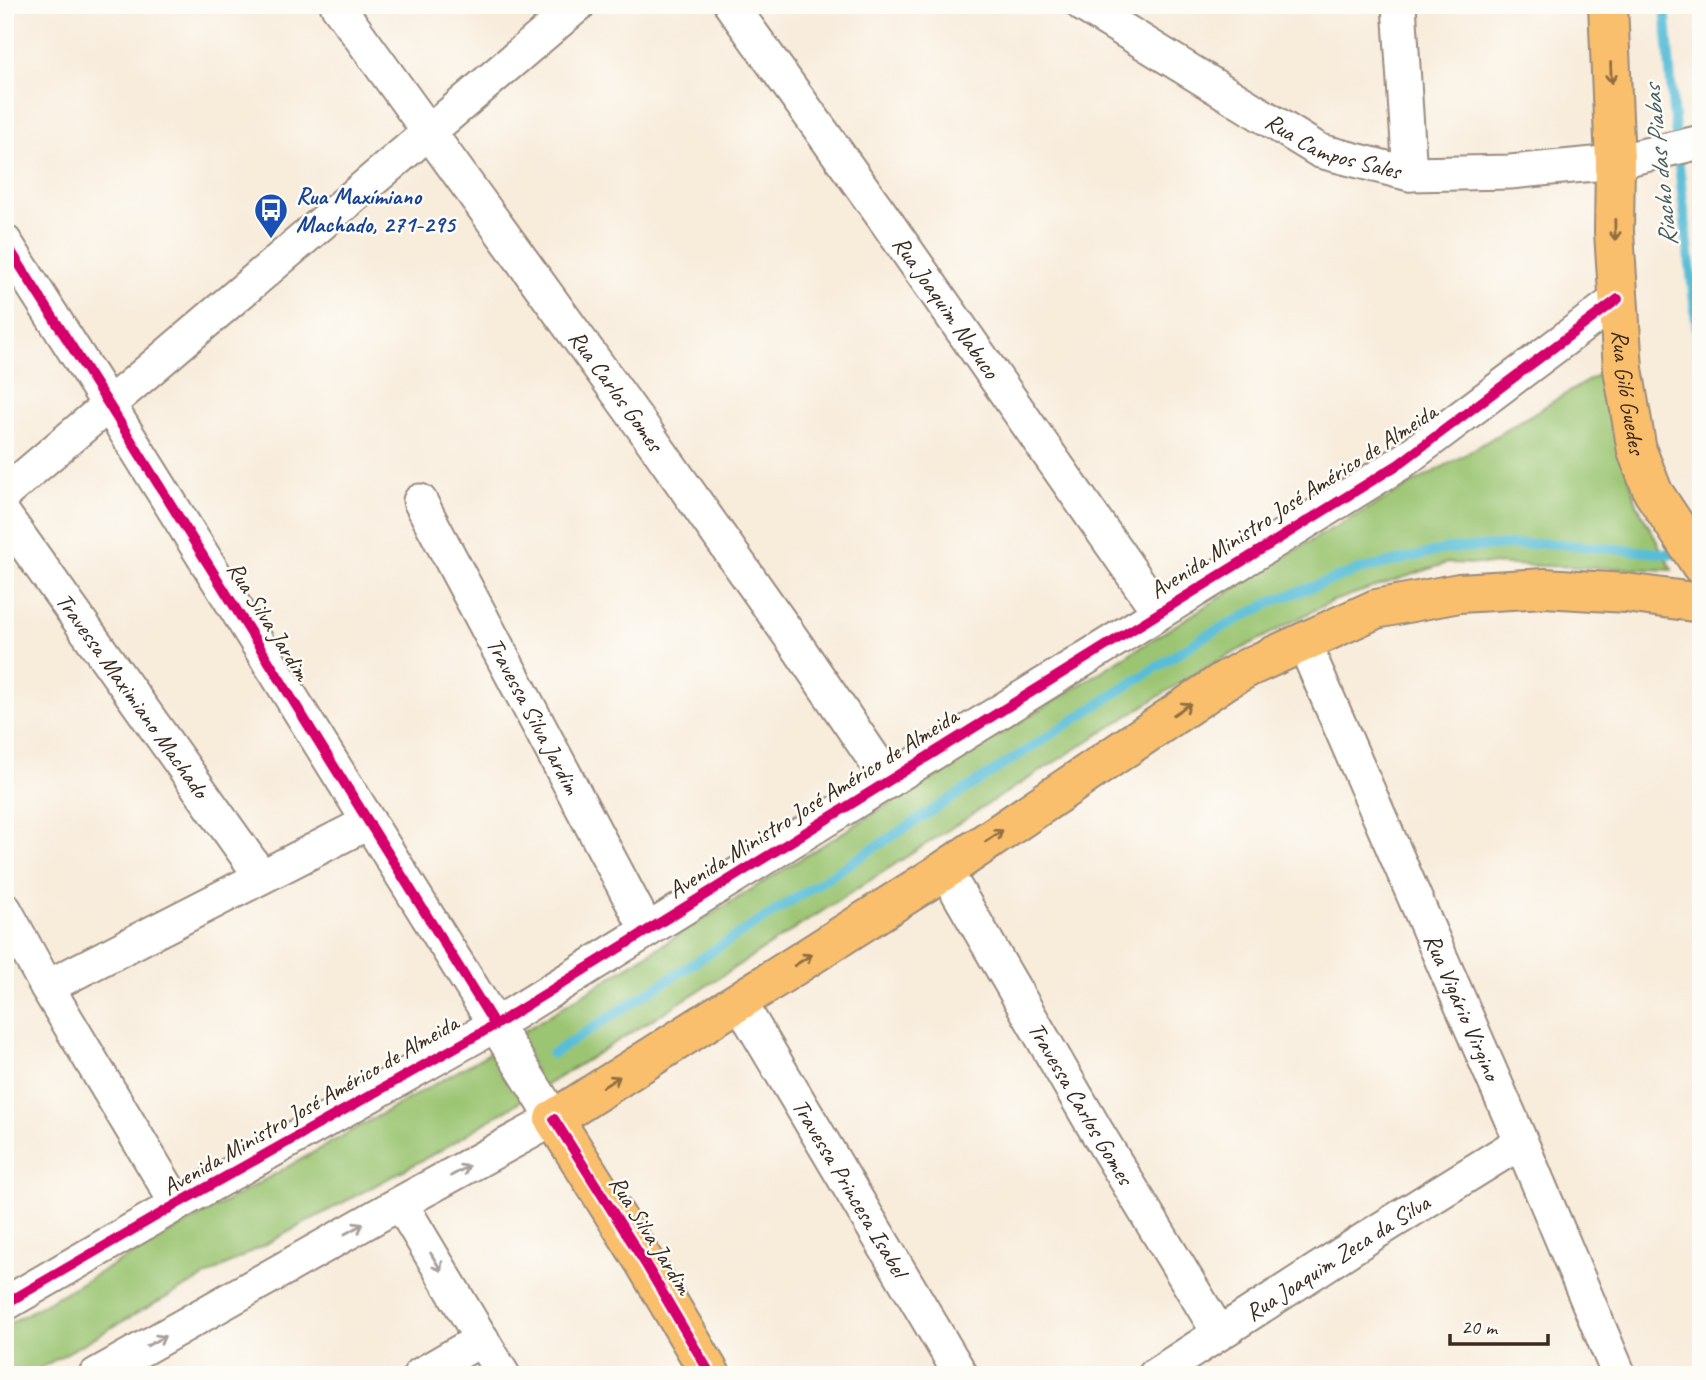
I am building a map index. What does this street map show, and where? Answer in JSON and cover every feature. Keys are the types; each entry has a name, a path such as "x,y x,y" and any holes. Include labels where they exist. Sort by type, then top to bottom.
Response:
{"main road":[{"name":"Rua Giló Guedes","path":"1608,5 1615,162 1614,232 1623,369 1631,418 1637,451 1653,492 1701,565"},
{"path":"549,1112 739,1001 945,870 1247,667 1376,609 1459,593 1545,588 1626,593 1701,603"},
{"name":"Rua Silva Jardim","path":"549,1112 645,1263 711,1375"}],"street":[{"name":"Rua Carlos Gomes","path":"337,5 644,429 889,781"},
{"path":"5,493 578,5"},
{"name":"Rua Joaquim Nabuco","path":"731,5 881,214 1159,612"},
{"name":"Rua Campos Sales","path":"1083,5 1320,151 1410,174 1510,172 1615,162 1701,142"},
{"path":"1399,5 1410,174"},
{"name":"Rua Silva Jardim","path":"5,242 17,281 109,405 549,1112"},
{"name":"Avenida Ministro José Américo de Almeida","path":"5,1304 177,1205 500,1033 647,930 1399,464 1618,299"},
{"name":"Travessa Silva Jardim","path":"420,500 647,930"},
{"name":"Travessa Maximiano Machado","path":"5,516 261,876"},
{"name":"Rua Vigário Virgino","path":"1303,642 1521,1142 1619,1375"},
{"path":"47,987 369,822"},
{"name":"Travessa Carlos Gomes","path":"945,870 1097,1132 1219,1333"},
{"path":"5,910 47,987 177,1205"},
{"name":"Travessa Princesa Isabel","path":"739,1001 961,1375"},
{"path":"96,1375 401,1204 549,1112"},
{"name":"Rua Joaquim Zeca da Silva","path":"1156,1375 1521,1142"},
{"path":"401,1204 503,1375"},
{"path":"420,1375 482,1339"}],"green space":[{"path":"1609,368 1619,443 1637,504 1672,570 1447,563 1330,602 1199,671 700,990 443,1149 141,1311 28,1375 5,1375 5,1326 481,1058 1317,537 1466,454"}],"waterway":[{"name":"Riacho das Piabas","path":"1665,5 1673,110 1701,365"},
{"path":"552,1054 1205,636 1276,600 1359,570 1446,549 1547,543 1683,555"}],"cycle path":[{"path":"5,242 495,1025"},
{"path":"5,1304 495,1025 1399,464 1618,299"},
{"path":"554,1119 645,1263 711,1375"}],"place":[{"name":"Rua Maxímiano Machado, 271-295","path":"271,240"}]}
